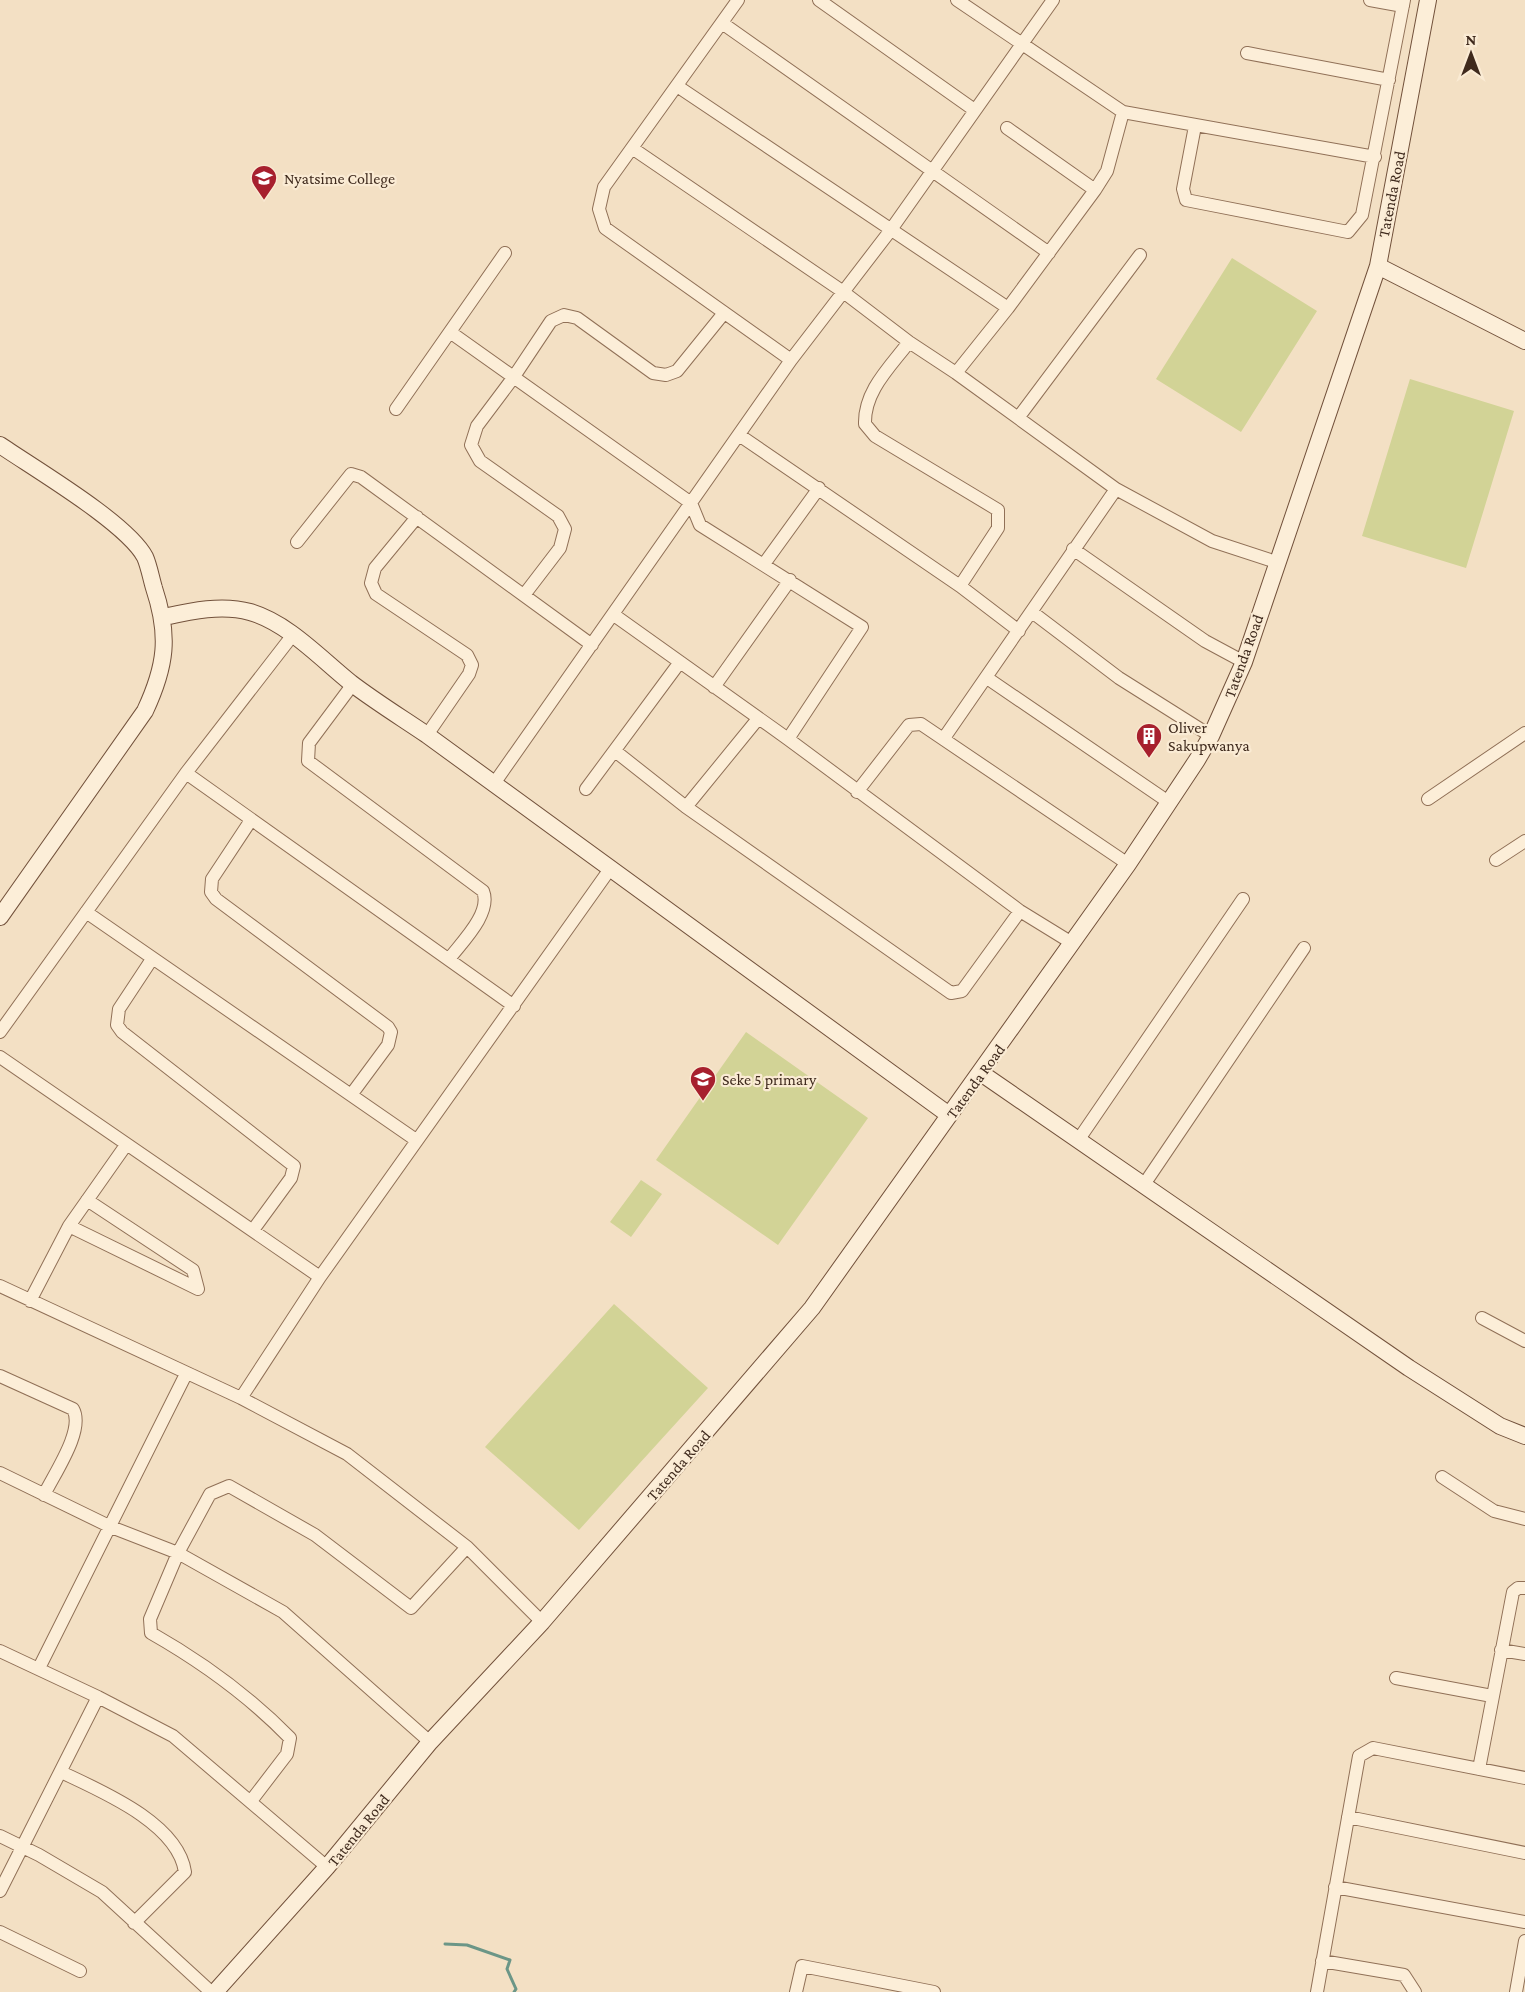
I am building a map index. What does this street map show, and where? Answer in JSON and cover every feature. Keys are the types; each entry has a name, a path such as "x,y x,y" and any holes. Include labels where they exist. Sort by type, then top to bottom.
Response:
{"street":[{"path":"738,0 604,187 599,209 605,228 791,360"},
{"path":"819,0 973,110"},
{"path":"957,0 1123,112 1375,157"},
{"path":"493,785 791,360 890,231 973,110 1053,0"},
{"path":"1195,126 1183,189 1186,200 1348,232 1362,215 1403,3 1370,0"},
{"name":"Tatenda Road","path":"213,1992 327,1867 430,1742 542,1622 812,1308 1128,864 1170,803 1211,736 1244,662 1378,266 1428,0"},
{"path":"722,23 1049,253"},
{"path":"1247,53 1389,80"},
{"path":"677,86 1008,308"},
{"path":"956,373 1008,308 1095,190 1107,171 1123,112"},
{"path":"1007,128 1095,190"},
{"path":"632,148 842,291 909,342 956,373 1116,489 1212,541 1276,562"},
{"path":"396,409 505,253"},
{"path":"1018,418 1140,255"},
{"path":"1378,266 1525,341"},
{"path":"524,595 560,548 565,529 558,516 480,461 471,445 477,426 551,321 564,315 577,318 653,373 666,375 678,371 724,313"},
{"path":"450,332 691,503 700,525 862,627 788,739"},
{"path":"909,342 875,386 865,409 865,424 876,436 998,510 998,528 960,586"},
{"path":"739,435 960,586 1019,631"},
{"path":"0,445 118,527 144,556 164,617 164,659 158,684 145,711 0,917"},
{"path":"297,542 351,474 361,477 592,645"},
{"path":"764,564 819,488"},
{"path":"944,738 1116,489"},
{"path":"417,517 375,568 371,584 376,594 467,655 472,665 469,674 427,735"},
{"path":"1073,549 1205,641 1244,662"},
{"path":"714,687 790,580"},
{"path":"164,617 195,610 228,609 250,612 267,619 353,684 427,735 949,1115"},
{"path":"1032,612 1119,678 1211,736"},
{"path":"614,615 757,720 788,739 1020,911 1072,943"},
{"path":"0,1032 186,773 292,636"},
{"path":"586,789 680,662"},
{"path":"987,678 1170,803"},
{"path":"353,684 309,743 308,760 483,891 486,898 484,910 449,960"},
{"path":"686,807 757,720"},
{"path":"857,792 912,723 921,724 1128,864"},
{"path":"1428,799 1525,733"},
{"path":"615,751 686,807 951,993 963,991 1020,911"},
{"path":"186,773 514,1006"},
{"path":"251,820 212,879 211,892 216,899 388,1027 391,1032 388,1045 351,1095"},
{"path":"1496,860 1525,841"},
{"path":"241,1398 320,1277 610,869"},
{"path":"1079,1139 1243,899"},
{"path":"86,912 416,1140"},
{"path":"1143,1186 1304,948"},
{"path":"152,959 119,1009 117,1025 122,1032 294,1166 291,1178 253,1230"},
{"path":"0,1057 320,1277"},
{"path":"981,1073 1409,1368 1500,1426 1525,1436"},
{"path":"30,1301 69,1226 126,1145"},
{"path":"69,1226 198,1289 193,1270 87,1200"},
{"path":"0,1286 241,1398 347,1454 467,1547 542,1622"},
{"path":"1482,1318 1525,1341"},
{"path":"39,1668 186,1374"},
{"path":"0,1376 73,1409 77,1416 75,1434 44,1494"},
{"path":"0,1473 111,1527 178,1553 283,1612 430,1742"},
{"path":"1442,1477 1494,1511 1525,1519"},
{"path":"250,1801 287,1754 290,1738 267,1715 198,1660 151,1633 150,1619 178,1553 210,1494 229,1486 315,1535 411,1608 467,1547"},
{"path":"1479,1769 1513,1592 1518,1588 1525,1588"},
{"path":"1501,1650 1525,1654"},
{"path":"0,1651 39,1668 173,1736 327,1867"},
{"path":"1396,1678 1492,1696"},
{"path":"0,1891 98,1697"},
{"path":"1317,1992 1359,1756 1373,1748 1525,1778"},
{"path":"61,1772 126,1803 183,1856 185,1872 134,1923"},
{"path":"1348,1817 1525,1852"},
{"path":"0,1836 39,1855 102,1892 213,1992"},
{"path":"1335,1887 1525,1922"},
{"path":"0,1932 80,1971"},
{"path":"1516,1992 1525,1941"},
{"path":"1322,1961 1404,1975 1415,1992"},
{"path":"796,1992 802,1966 934,1992"}],"green space":[{"path":"1232,258 1317,311 1241,432 1156,379"},
{"path":"1410,379 1514,411 1466,568 1362,536"},
{"path":"746,1032 868,1118 778,1245 656,1160"},
{"path":"641,1180 662,1194 631,1237 610,1222"},
{"path":"614,1304 708,1388 579,1530 485,1447"}],"waterway":[{"path":"445,1944 467,1945 510,1960 507,1969 516,1989 514,1992"}],"place":[{"name":"Nyatsime College","path":"264,201"},
{"name":"Oliver Sakupwanya","path":"1149,759"},
{"name":"Seke 5 primary","path":"703,1102"}]}
